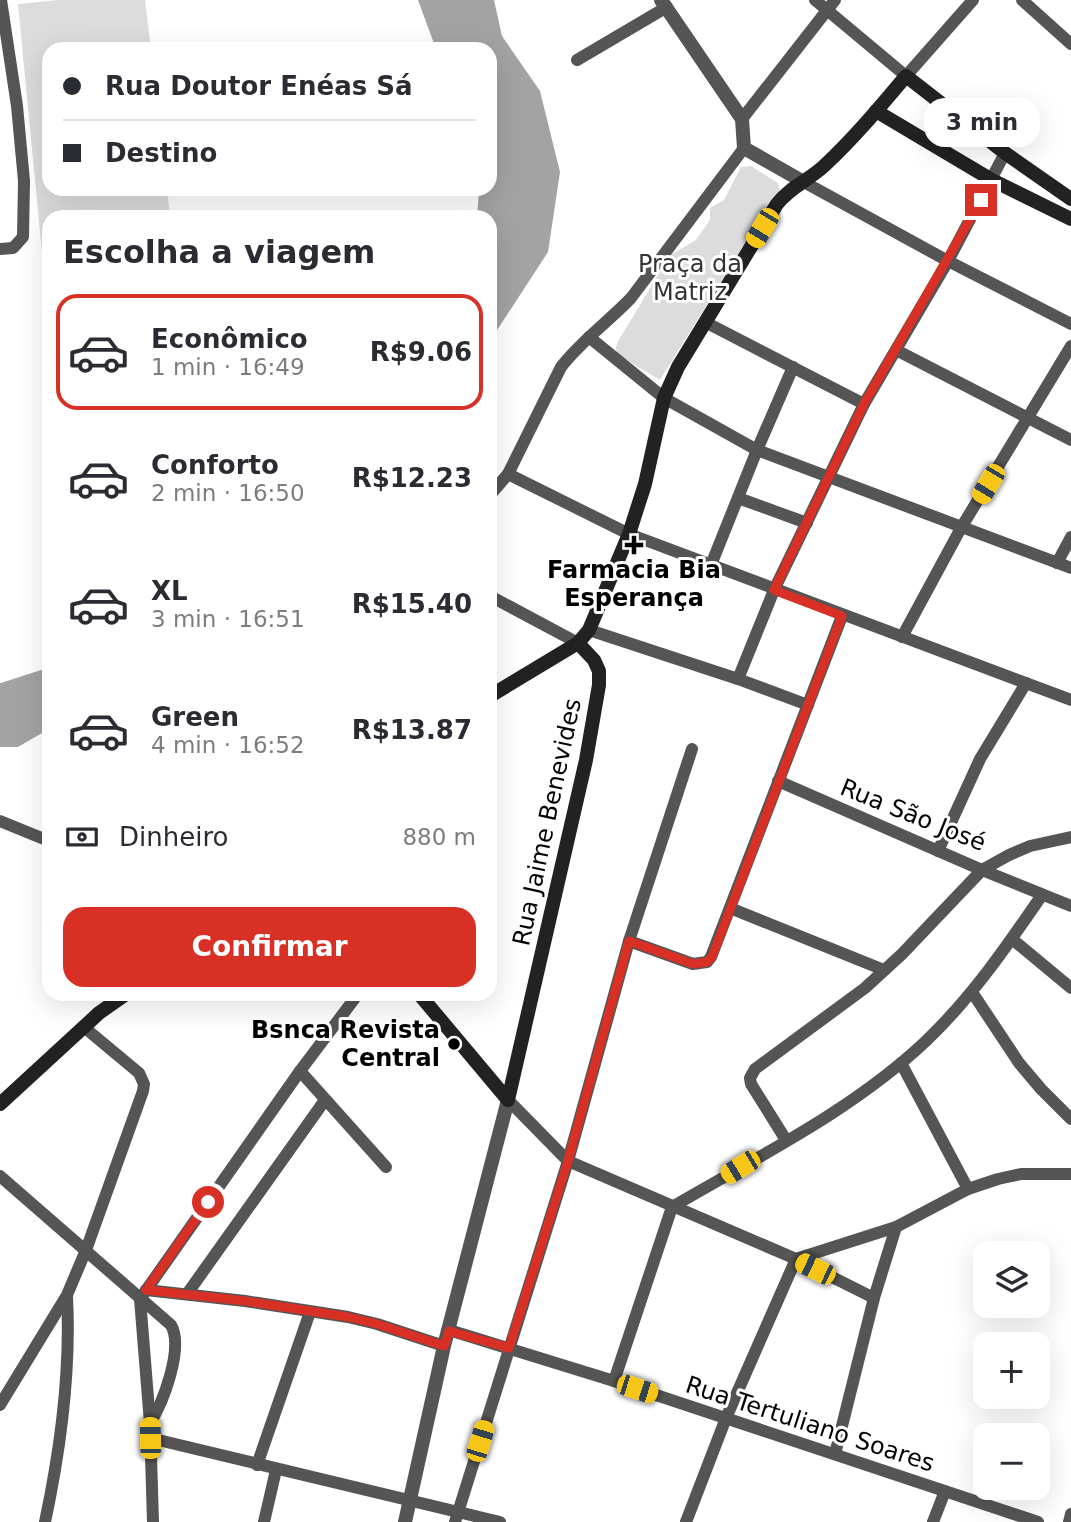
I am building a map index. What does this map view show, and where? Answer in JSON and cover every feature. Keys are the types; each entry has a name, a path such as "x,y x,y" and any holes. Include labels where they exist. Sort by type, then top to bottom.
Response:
{"main road":[{"path":"497,692 578,643 589,630 629,534 645,484 664,398 678,367 785,193 823,167 906,76 1005,153 1071,199"},
{"path":"876,111 992,180 1071,219"},
{"name":"Rua Jaime Benevides","path":"508,1100 586,760 599,685 599,671 594,660 578,643"},
{"path":"99,1013 106,1001"},
{"path":"0,1104 115,1001"},
{"path":"425,1001 508,1100"}],"street":[{"path":"0,249 13,248 23,237 24,228 24,181 17,106 1,0"},
{"path":"815,0 906,76 973,0"},
{"path":"742,119 835,0"},
{"path":"1023,0 1071,44"},
{"path":"497,487 508,474 561,367 631,298 744,148 742,119 664,4 578,60"},
{"path":"744,148 948,261 1071,324"},
{"path":"738,679 774,590 864,404 948,261 1005,153"},
{"path":"705,322 864,404"},
{"path":"589,337 664,398 757,450 1071,568"},
{"path":"902,637 961,528 1071,346"},
{"path":"896,350 1071,440"},
{"path":"712,565 793,367"},
{"path":"508,474 629,534 1071,700"},
{"path":"738,498 807,523"},
{"path":"1058,563 1071,537"},
{"path":"497,600 578,643"},
{"path":"629,941 693,964 701,964 712,957 842,616"},
{"path":"589,630 808,705"},
{"path":"938,851 980,759 1026,683"},
{"path":"457,1517 568,1161 629,941 691,749"},
{"name":"Rua São José","path":"778,781 982,870 1030,846 1071,837"},
{"path":"0,821 42,838"},
{"path":"786,1140 751,1084 750,1078 755,1069 865,988 982,870 1071,906"},
{"path":"614,1381 672,1207 849,1102 901,1063 926,1041 972,992 1042,895"},
{"path":"730,908 884,970"},
{"path":"1012,939 1071,988"},
{"path":"972,992 1019,1063 1071,1119"},
{"path":"153,1522 143,1294 300,1071 353,1001"},
{"path":"0,1405 66,1295 86,1250 143,1091 144,1084 139,1073 85,1028"},
{"path":"901,1063 968,1189"},
{"path":"300,1071 386,1167"},
{"path":"187,1294 325,1100"},
{"path":"508,1100 568,1161 796,1259 874,1298"},
{"name":"Rua Jaime Benevides","path":"405,1522 444,1346 508,1100"},
{"path":"685,1522 726,1418 796,1259 896,1227 968,1189 1021,1174 1071,1174"},
{"path":"0,1176 86,1250 143,1294 175,1331 176,1346 164,1395 150,1423"},
{"path":"835,1454 874,1298 896,1227"},
{"path":"143,1294 187,1294 310,1312 377,1324 444,1346"},
{"path":"45,1522 62,1427 69,1334 66,1295"},
{"path":"257,1465 310,1312"},
{"name":"Rua Tertuliano Soares","path":"449,1331 614,1381 1038,1522"},
{"path":"148,1399 164,1395"},
{"path":"150,1438 409,1501 457,1517 500,1522"},
{"path":"264,1522 276,1469"},
{"path":"933,1522 945,1491"},
{"path":"1069,1522 1071,1514"}],"green space":[{"path":"59,0 145,0 150,42 42,42 42,196 168,196 169,210 42,210 42,253 18,4"},
{"name":"Praça da Matriz","path":"751,166 778,183 780,190 660,380 618,355 617,343 670,255 696,240 710,220 710,208 724,200 741,167"}],"shaded area":[{"path":"418,0 494,0 502,36 540,91 560,172 548,252 497,330 497,210 478,210 478,196 497,196 497,42 433,42"},
{"path":"0,691 31,697 42,693 42,733 18,747 0,747"}],"waterway":[{"path":"0,697 42,683"}],"place":[{"name":"Farmacia Bia Esperança","path":"634,545"},
{"name":"Bsnca Revista Central","path":"454,1044"}],"route":[{"path":"208,1202 146,1290 245,1301 348,1317 444,1346 449,1331 509,1348 568,1161 629,941 693,964 707,962 712,957 842,616 774,590 864,404 981,200"}]}
